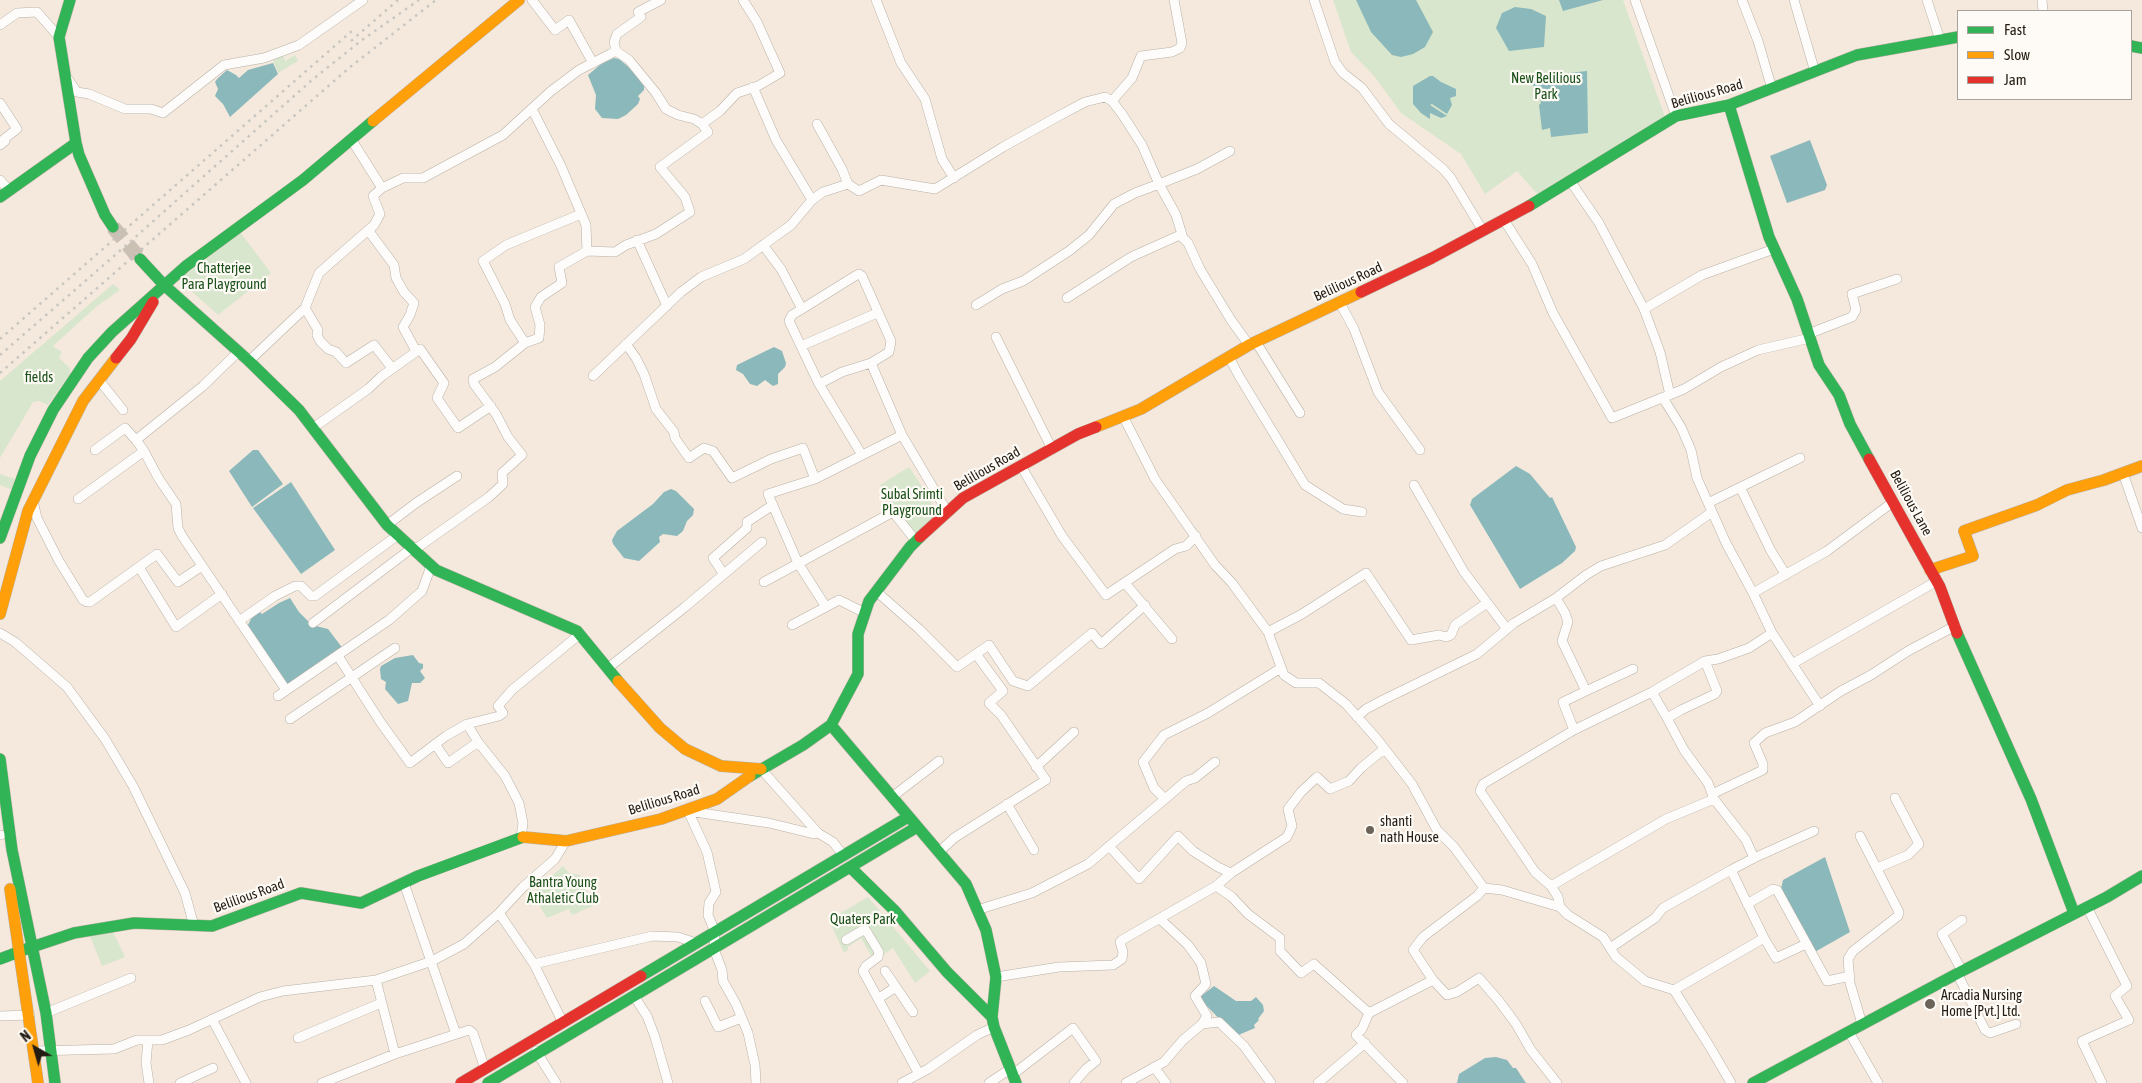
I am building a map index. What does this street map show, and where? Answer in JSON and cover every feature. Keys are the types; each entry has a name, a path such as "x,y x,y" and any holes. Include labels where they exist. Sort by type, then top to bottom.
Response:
{"main road":[{"path":"70,0 59,37 78,155 105,215 113,227"},
{"path":"0,538 30,456 52,410 88,358 124,320 186,266 303,180 519,0"},
{"name":"Belilious Road","path":"0,959 74,933 134,924 212,926 301,893 361,903 404,882 522,838 566,840 661,820 717,798 831,725 858,674 858,634 869,601 916,542 963,498 1078,434 1141,409 1253,343 1432,258 1504,220 1571,182 1676,116 1729,105 1856,55 1957,37"},
{"name":"Belilious Lane","path":"1729,105 1769,237 1797,299 1819,365 1839,395 1850,424 1937,581 1966,656 2031,799 2074,914"},
{"path":"5,194 76,143"},
{"path":"140,259 162,288 249,361 299,410 387,525 431,566 436,570 577,631 660,728 685,749 721,766 761,769"},
{"path":"0,614 28,511 83,401 131,340 162,288"},
{"path":"1930,570 1973,556 1964,531 2037,505 2067,490 2142,466"},
{"path":"831,725 966,884 986,930 996,977 993,1022"},
{"path":"0,759 12,850 46,1013 56,1083"},
{"path":"461,1083 908,817"},
{"path":"488,1083 918,827"},
{"path":"0,834 30,1015 38,1083"},
{"path":"850,867 895,911 993,1022 1013,1076"},
{"path":"1753,1083 1959,972 2088,907 2142,876"}],"street":[{"path":"64,72 77,92 88,94 125,109 151,110 163,113 224,65 264,58 299,45 363,0"},
{"path":"532,0 555,30 569,20 593,63"},
{"path":"312,623 411,547 417,548 489,497 503,484 502,473 522,455 508,437 490,406 474,384 474,380 495,367 524,343 539,338 540,324 535,307 541,297 562,282 559,267 587,251 615,252 637,240 656,234 690,212 685,197 660,167 708,132 702,124 694,119 678,115 666,109 656,93 629,60 616,50 614,42 617,34 641,17 638,12 661,0"},
{"path":"702,124 716,115 737,93 758,86 780,73 758,22 743,0"},
{"path":"876,0 901,63 925,99 942,159 954,178"},
{"path":"1112,101 1132,78 1140,56 1172,52 1180,48 1182,43 1174,0"},
{"path":"1314,0 1335,62 1343,73 1362,88 1389,124 1447,173 1483,231"},
{"path":"1635,0 1676,116"},
{"path":"1742,0 1758,41 1772,89"},
{"path":"1794,0 1815,72"},
{"path":"1927,0 1940,40"},
{"path":"0,12 3,22 23,12 37,12 59,37"},
{"path":"249,361 305,308 319,273 374,225 380,214 373,196 382,188 404,178 423,178 508,131 579,70 616,50"},
{"path":"752,87 776,140 812,200"},
{"path":"817,124 842,169 848,184 859,191 881,180 935,189 1003,147 1085,102 1105,97 1112,101 1142,145 1159,184 1176,215 1182,238"},
{"path":"0,104 17,129 4,139 5,141 0,145"},
{"path":"532,109 561,166 586,225 587,251"},
{"path":"351,139 382,188"},
{"path":"976,305 1002,290 1023,281 1068,251 1089,235 1114,204 1136,193 1197,169 1230,152"},
{"path":"0,180 5,194"},
{"path":"1571,182 1599,223 1644,309 1660,352 1667,397 1692,450 1697,478 1726,544 1754,593 1772,633 1820,706"},
{"path":"593,376 612,360 626,344 681,292 701,277 744,259 790,226 812,200 824,192 848,184"},
{"path":"524,343 512,324 505,304 483,261 506,244 581,214"},
{"path":"1504,220 1532,264 1553,313 1612,418 1667,397 1721,367 1758,350 1809,336 1852,317 1856,310 1852,294 1897,279"},
{"path":"368,230 394,265 396,278 404,292 414,303 410,315 402,327 416,351"},
{"path":"1067,298 1131,256 1180,235 1188,243 1200,270 1231,320 1253,343 1300,413"},
{"path":"637,240 667,306"},
{"path":"763,245 781,269 802,309"},
{"path":"1644,309 1702,275 1774,249"},
{"path":"819,384 842,372 871,363 889,352 890,341 859,274 792,315 789,321 803,354 819,384 862,456"},
{"path":"1340,303 1354,329 1378,392 1420,450"},
{"path":"305,308 318,330 316,335 320,341 328,349 336,352 346,363 374,345 392,368"},
{"path":"801,346 877,313"},
{"path":"996,337 1052,449"},
{"path":"626,344 644,374 656,409 674,432 681,449 688,458 704,448 713,452 732,478 771,459 803,448 815,479"},
{"path":"312,428 368,389 392,368 420,348 444,383 437,398 458,428 490,406"},
{"path":"136,440 203,386 238,352"},
{"path":"1229,357 1238,376 1305,485 1343,509 1362,512"},
{"path":"871,363 902,435 948,513"},
{"path":"100,380 123,410"},
{"path":"1123,416 1155,479 1215,565 1232,583 1268,632 1284,675 1296,683 1319,683 1346,704 1412,784 1438,830 1454,847 1484,888 1510,892 1560,907"},
{"path":"95,450 125,428 136,440 144,451 158,479 176,504 178,528 286,690"},
{"path":"826,607 798,564 768,494 815,479 902,435"},
{"path":"78,499 144,451"},
{"path":"1357,717 1366,709 1382,700 1477,654 1514,623 1556,598 1593,570 1639,552 1665,545 1710,508 1741,488 1800,458"},
{"path":"1021,466 1062,536 1106,595 1175,549 1186,546 1196,536"},
{"path":"2123,473 2142,528"},
{"path":"387,525 457,476"},
{"path":"1414,484 1453,554 1507,629"},
{"path":"1741,488 1771,551 1786,575"},
{"path":"33,501 37,518 59,560 83,600 87,602 90,602 157,554 178,582 202,566"},
{"path":"1754,593 1827,551 1893,502"},
{"path":"723,574 713,558 746,528 747,522 773,505"},
{"path":"764,582 892,512 916,542"},
{"path":"239,621 275,596 296,586 301,586 311,596 315,596 398,535"},
{"path":"608,668 685,607 762,542"},
{"path":"278,696 389,620 422,591 431,566"},
{"path":"139,567 176,627 222,594"},
{"path":"1268,632 1302,614 1366,573 1411,640 1440,635 1446,637 1450,635 1455,625 1487,603"},
{"path":"1792,664 1937,581"},
{"path":"1125,582 1172,639"},
{"path":"876,591 919,629 957,667 989,645 1013,681 1028,686 1092,633 1101,644 1145,605"},
{"path":"1556,598 1566,614 1568,622 1562,641 1586,691"},
{"path":"792,625 839,600 865,612"},
{"path":"1551,886 1666,819 1763,770 1764,764 1754,745 1765,733 1795,722 1841,691 1872,675 1908,651 1955,626"},
{"path":"0,633 15,642 67,687 105,739 133,786 185,893 194,926"},
{"path":"1731,1083 1674,990 1645,981 1616,957 1603,937 1568,916 1560,907 1558,897 1551,886 1535,872 1518,844 1487,804 1480,792 1480,787 1482,784 1574,730 1652,692 1705,661 1718,659 1749,648 1772,633"},
{"path":"338,656 410,763 435,744 467,724 499,716 503,713 498,706 512,690 580,634"},
{"path":"290,719 396,648"},
{"path":"939,852 954,838 1046,780 1001,715 989,703 1003,691 976,654"},
{"path":"1667,718 1717,691 1705,661"},
{"path":"1165,799 1154,788 1143,762 1164,735 1208,713 1281,668"},
{"path":"1574,730 1563,702 1633,669"},
{"path":"1652,692 1684,750 1708,783 1713,796 1746,840 1754,858"},
{"path":"467,724 478,742 505,776 519,803 523,823 522,838"},
{"path":"1036,767 1074,732"},
{"path":"435,744 448,763 478,742"},
{"path":"996,977 1059,967 1113,964 1122,959 1123,952 1120,942 1216,886 1231,873 1287,837 1292,826 1288,809 1301,792 1317,777 1330,789 1349,781 1384,749"},
{"path":"892,797 940,761"},
{"path":"977,910 1032,893 1088,864 1186,781 1195,778 1215,762"},
{"path":"761,769 818,833 833,842 843,855"},
{"path":"1877,868 1908,855 1919,844 1895,798"},
{"path":"1007,804 1034,850"},
{"path":"688,811 769,823 814,834 818,833"},
{"path":"688,811 708,852 716,892 709,903 708,915 714,932 714,950 722,970 723,981 742,1018 752,1048 756,1083"},
{"path":"1610,948 1655,918 1663,908 1754,858 1814,831"},
{"path":"1109,846 1139,879 1178,836 1193,851 1231,873"},
{"path":"1860,836 1899,912 1898,916 1852,951 1848,959 1850,976 1862,1024"},
{"path":"34,1050 114,1049 138,1040 162,1040 189,1030 260,997 283,992 376,980 432,961 464,944 500,913 523,887 555,858 566,840"},
{"path":"1731,870 1764,938 1776,958 1806,944"},
{"path":"404,882 456,1034"},
{"path":"1216,886 1232,897 1248,914 1280,938 1280,951 1301,972 1314,964 1369,1013"},
{"path":"1484,888 1477,896 1423,936 1412,950 1432,980 1446,995 1458,992 1479,978 1499,1000 1531,1050 1557,1083"},
{"path":"1747,904 1773,889 1777,890 1827,981 1850,976"},
{"path":"2088,907 2127,986 2115,996 2128,1020 2082,1042 2102,1083"},
{"path":"500,913 534,964 562,1023"},
{"path":"1126,1083 1164,1062 1183,1040 1202,1024 1207,1016 1195,996 1206,984 1201,963 1188,945 1160,919"},
{"path":"1962,920 1942,934 1985,1030 1990,1033 2016,1024"},
{"path":"846,940 862,930 867,931 879,955 863,971 919,1074"},
{"path":"534,964 652,936 678,937 696,943"},
{"path":"1674,990 1764,938"},
{"path":"885,971 913,1012"},
{"path":"46,1013 132,978"},
{"path":"376,980 395,1054"},
{"path":"1403,1083 1356,1035 1362,1029 1369,1013 1432,980"},
{"path":"879,998 896,987"},
{"path":"634,996 647,1016 668,1083"},
{"path":"706,1001 718,1027 742,1018"},
{"path":"298,1038 382,1003"},
{"path":"0,1016 6,1018 30,1015"},
{"path":"212,1019 246,1083"},
{"path":"904,1082 978,1035 993,1022"},
{"path":"1202,1024 1219,1022 1244,1046 1271,1083"},
{"path":"989,1083 1013,1076 1073,1028 1096,1062 1086,1069 1074,1083"},
{"path":"322,1083 395,1054 470,1030 473,1033 485,1069"},
{"path":"1848,1032 1878,1083"},
{"path":"148,1040 146,1063 149,1083"},
{"path":"530,1042 556,1083"},
{"path":"1318,1083 1364,1043"},
{"path":"1154,1067 1166,1083"},
{"path":"180,1083 213,1068"}],"green space":[{"name":"New Belilious Park","path":"1333,0 1623,0 1665,117 1540,197 1517,171 1485,194 1461,154 1401,113 1374,76 1351,52"},
{"path":"282,53 285,61 295,55 298,61 278,73 273,57"},
{"name":"Chatterjee Para Playground","path":"240,232 271,273 218,315 179,280"},
{"name":"fields","path":"113,284 120,290 97,306 53,346 62,352 59,358 70,368 70,374 48,405 39,401 33,402 0,458 0,381"},
{"name":"Subal Srimti Playground","path":"909,467 930,499 938,519 912,538 880,485"},
{"path":"0,474 15,479 13,490 0,485"},
{"name":"Bantra Young Athaletic Club","path":"563,866 569,873 580,875 593,906 572,915 569,909 547,918 532,894"},
{"name":"Quaters Park","path":"868,897 930,971 915,983 893,948 874,961 861,938 848,947 848,950 844,953 829,920"},
{"path":"112,930 125,957 102,966 90,936"}],"water":[{"path":"1356,0 1416,0 1433,32 1425,47 1413,54 1401,57 1392,55 1371,32"},
{"path":"1559,0 1603,0 1563,11"},
{"path":"1515,7 1531,9 1546,16 1544,47 1509,51 1496,28 1502,13"},
{"path":"614,58 619,59 632,70 644,86 644,90 638,96 640,99 638,104 626,115 618,119 602,118 595,109 596,95 588,75 601,64"},
{"path":"273,63 278,74 230,117 223,104 215,96 218,89 215,82 217,79 227,70 239,78 248,70"},
{"path":"1587,71 1588,133 1551,137 1550,128 1542,130 1539,105 1541,103 1539,92 1536,92 1533,85 1534,77"},
{"path":"1430,76 1456,89 1456,96 1450,98 1452,105 1447,114 1432,104 1430,105 1447,116 1441,118 1430,113 1430,119 1413,104 1413,86"},
{"path":"1810,140 1827,185 1825,190 1787,203 1770,156"},
{"path":"774,347 782,351 786,363 785,367 778,374 778,384 773,386 765,380 757,386 750,384 743,374 736,370 737,365"},
{"path":"253,450 258,450 283,484 252,507 229,471"},
{"path":"1516,466 1530,474 1550,498 1552,497 1576,547 1575,551 1562,563 1520,589 1470,505 1472,499"},
{"path":"291,482 335,550 301,574 253,508"},
{"path":"671,489 676,491 694,509 693,515 687,521 683,531 677,536 663,534 659,537 660,542 639,561 624,558 613,544 612,540 617,531 653,504 664,492"},
{"path":"290,598 299,612 312,625 328,629 344,650 289,686 247,627 252,617 260,612 262,614"},
{"path":"413,655 419,663 423,664 423,668 420,671 425,678 420,683 412,683 408,701 398,704 385,689 386,682 381,679 380,669 381,666 395,658"},
{"path":"1825,857 1850,932 1813,953 1781,889 1783,880"},
{"path":"1214,986 1236,1001 1251,1001 1256,997 1263,1005 1264,1011 1254,1025 1255,1028 1236,1036 1201,1000 1201,996"},
{"path":"1496,1057 1507,1060 1513,1068 1516,1068 1526,1083 1457,1083 1459,1074 1485,1058"}],"tunnel":[{"path":"113,227 140,259"}],"railway":[{"path":"351,41 398,0"},
{"path":"0,355 312,80 362,40 419,0"},
{"path":"0,373 349,68 436,0"},
{"path":"0,339 353,30"}],"traffic: fast":[{"path":"70,0 59,37 76,143 79,155 105,215 113,227"},
{"path":"1529,206 1676,116 1729,105 1857,55 1957,37"},
{"path":"2132,46 2142,48"},
{"path":"1729,105 1769,237 1797,299 1819,365 1839,395 1850,424 1869,459"},
{"path":"0,538 30,456 53,410 88,358 112,332 186,266 303,180 373,121"},
{"path":"0,197 76,143"},
{"path":"140,259 164,285"},
{"path":"164,285 249,361 299,410 387,525 436,570 577,631 618,681"},
{"path":"750,776 803,745 831,725 858,674 858,634 869,601 910,547 920,537"},
{"path":"1957,633 2031,799 2074,913"},
{"path":"831,725 966,884 986,930 996,977 992,1017 994,1027 1016,1083"},
{"path":"0,759 12,850 46,1013 55,1083"},
{"path":"641,976 908,817"},
{"path":"488,1083 917,827"},
{"path":"32,947 74,933 134,923 212,926 301,893 361,903 418,876 523,837"},
{"path":"850,867 895,911 947,972 992,1017"},
{"path":"1753,1083 1962,971 2107,897 2142,876"},
{"path":"0,959 29,948"}],"traffic: slow":[{"path":"373,121 519,0"},
{"path":"1096,427 1141,409 1249,345 1361,292"},
{"path":"0,614 28,511 83,401 116,358"},
{"path":"1930,570 1973,556 1964,531 2037,505 2067,490 2104,480 2142,466"},
{"path":"618,681 660,728 685,749 721,766 761,769"},
{"path":"523,837 566,841 661,819 717,799 750,776"},
{"path":"10,889 38,1083"}],"traffic: jam":[{"path":"1361,292 1432,258 1529,206"},
{"path":"116,358 131,339 153,302"},
{"path":"920,537 963,498 1078,434 1096,427"},
{"path":"1869,459 1940,587 1957,633"},
{"path":"461,1083 641,976"}],"place":[{"name":"shanti nath House","path":"1370,830"},
{"name":"Arcadia Nursing Home [Pvt.] Ltd.","path":"1930,1004"}]}
